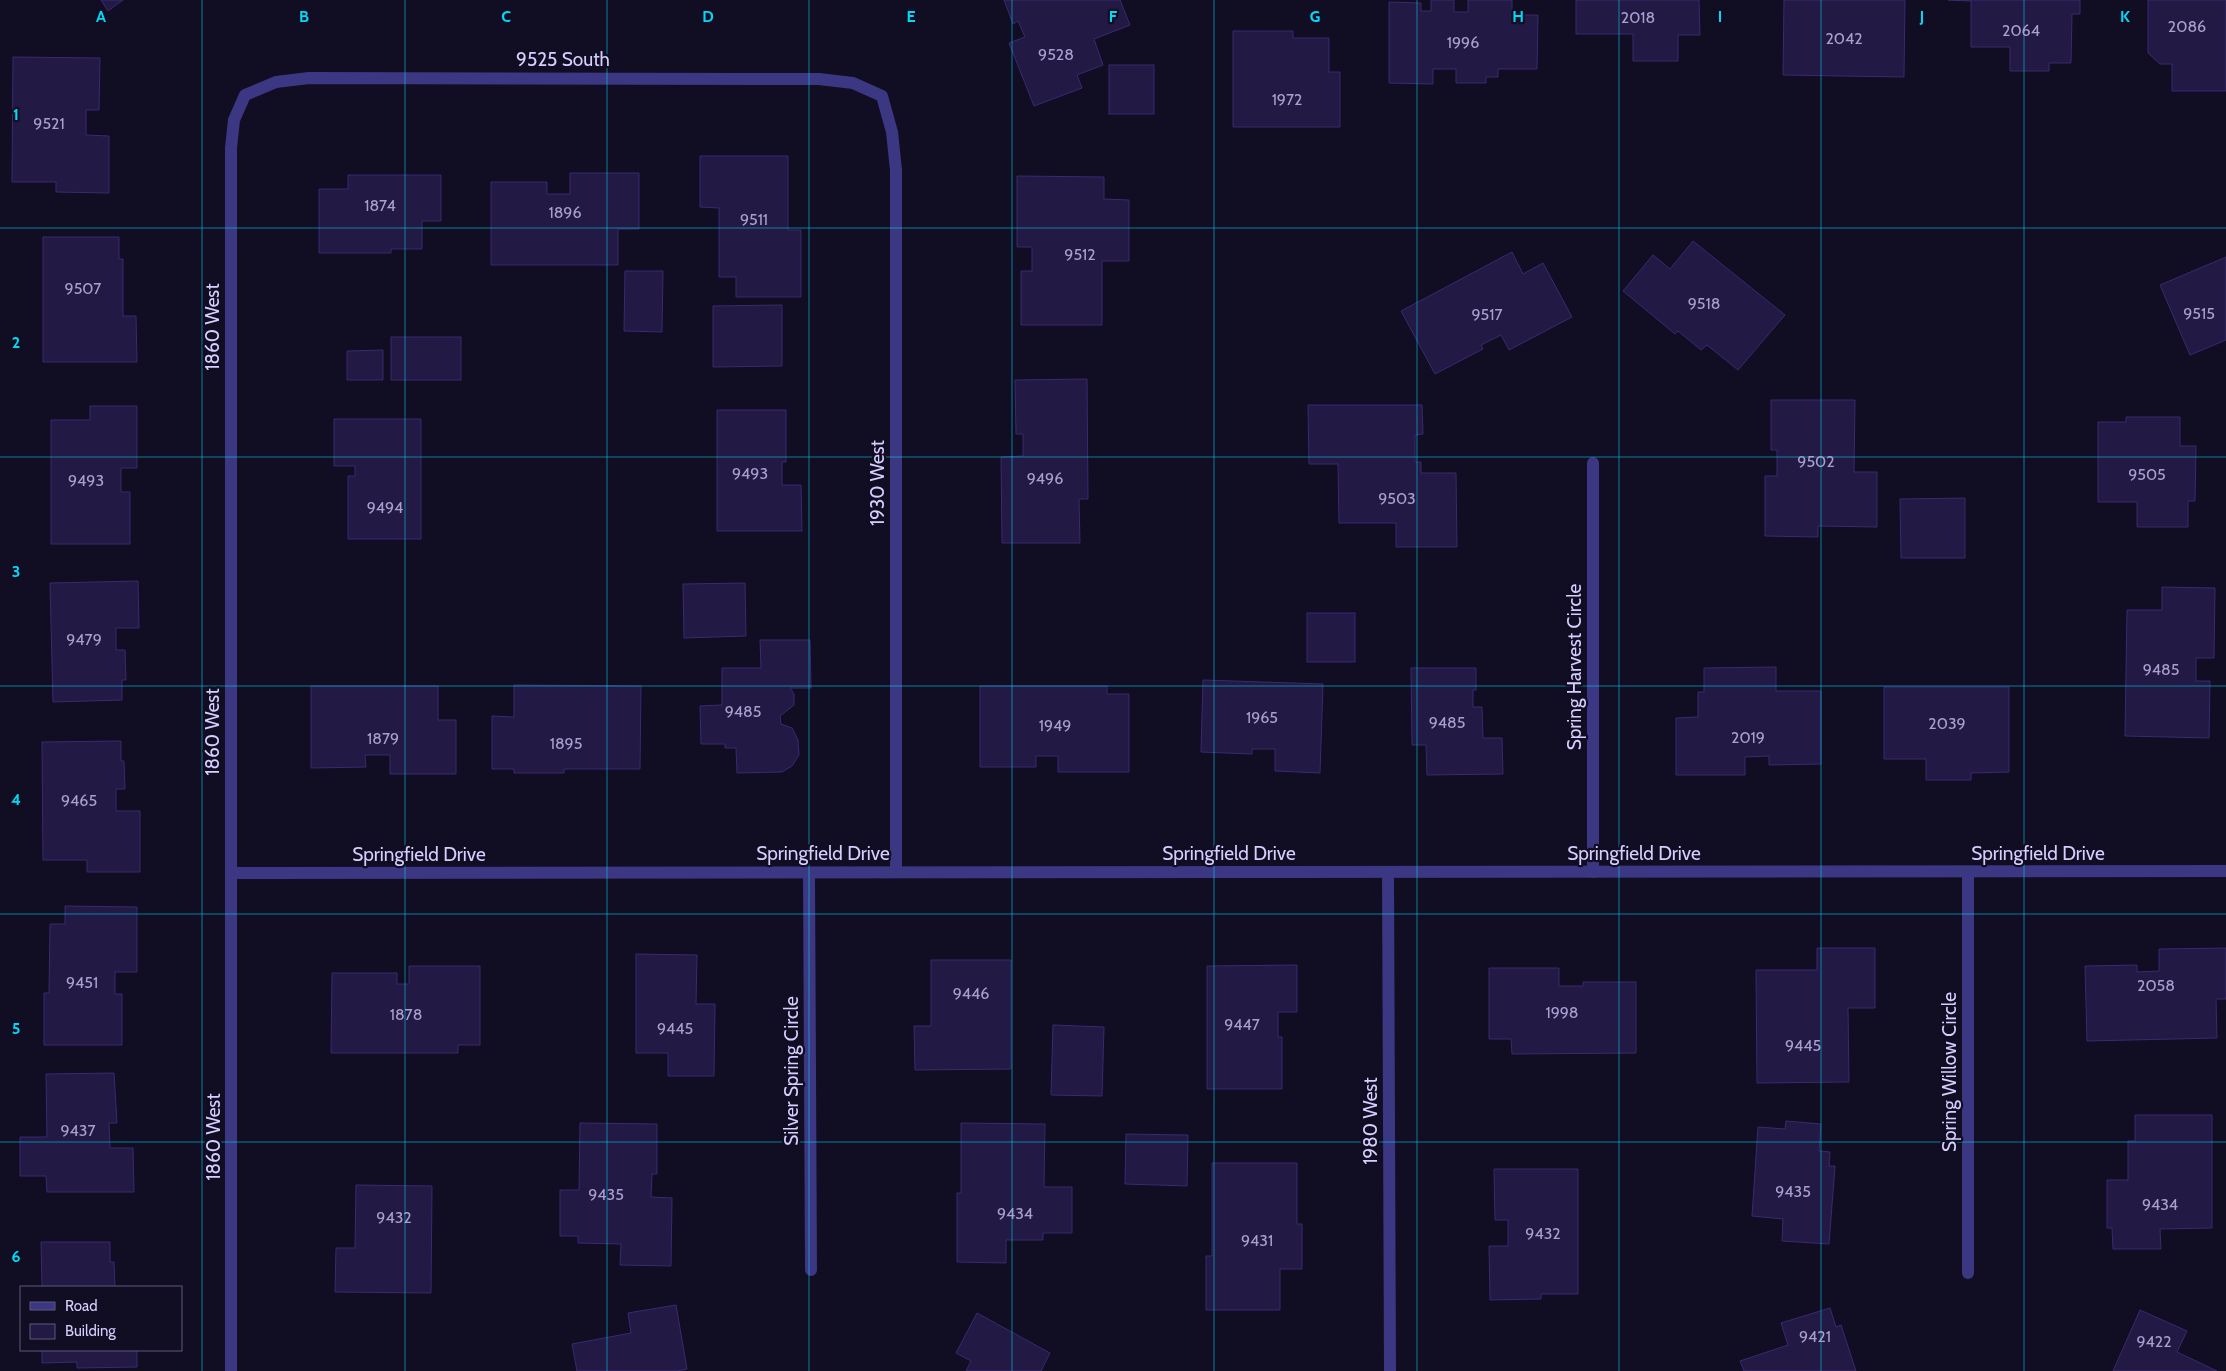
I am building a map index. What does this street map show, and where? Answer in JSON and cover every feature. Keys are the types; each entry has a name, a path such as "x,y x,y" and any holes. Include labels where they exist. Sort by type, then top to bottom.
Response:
{"street":[{"name":"9525 South","path":"245,95 276,82 309,78 819,78 853,83 882,96"},
{"name":"1860 West","path":"231,1371 231,148 234,120 245,95"},
{"name":"1930 West","path":"882,96 892,132 896,170 896,872"},
{"name":"Spring Harvest Circle","path":"1593,463 1594,872"},
{"name":"Springfield Drive","path":"231,872 2226,871"},
{"name":"Silver Spring Circle","path":"809,872 811,1270"},
{"name":"1980 West","path":"1388,872 1390,1371"},
{"name":"Spring Willow Circle","path":"1968,872 1968,1273"}],"building":[{"path":"101,0 123,0 108,11"},
{"path":"1004,0 1120,0 1130,25 1094,39 1103,65 1077,75 1082,88 1034,106 1009,43 1025,37 1018,21 1013,24"},
{"path":"1431,0 1454,0 1454,12 1468,12 1468,0 1512,0 1512,15 1538,15 1537,69 1498,69 1498,77 1486,77 1486,83 1456,83 1456,69 1433,69 1433,84 1389,83 1389,2 1421,3 1421,11 1431,11"},
{"path":"1576,0 1699,0 1700,35 1678,35 1678,61 1633,61 1633,34 1576,34"},
{"path":"1784,0 1905,0 1904,77 1783,75"},
{"path":"1948,0 2080,0 2080,14 2072,14 2071,63 2049,63 2049,71 2010,71 2010,47 1971,47 1971,1"},
{"path":"2148,0 2226,0 2226,91 2172,91 2172,64 2160,64 2148,53"},
{"path":"1233,31 1293,31 1293,38 1329,38 1329,72 1340,72 1340,127 1233,127"},
{"path":"13,57 100,58 99,110 86,110 86,135 109,136 109,193 56,192 56,182 12,182"},
{"path":"1109,65 1154,65 1154,114 1109,114"},
{"path":"700,156 788,156 788,230 801,230 801,297 736,297 736,277 719,277 719,208 700,207"},
{"path":"570,173 639,173 639,229 618,229 618,265 491,265 491,182 547,182 547,194 570,194"},
{"path":"348,175 441,175 441,221 422,221 422,249 391,249 391,253 319,253 319,189 348,189"},
{"path":"1017,176 1104,177 1104,199 1129,200 1129,261 1102,261 1102,325 1021,325 1021,271 1032,271 1032,247 1017,247"},
{"path":"43,237 119,237 119,259 123,259 123,316 136,316 137,362 43,362"},
{"path":"1693,241 1785,315 1738,370 1707,345 1701,350 1678,331 1675,334 1623,291 1653,255 1670,269"},
{"path":"1512,252 1523,274 1543,263 1572,317 1509,350 1501,335 1481,345 1483,349 1435,374 1401,311"},
{"path":"2226,257 2226,340 2190,355 2160,285"},
{"path":"625,271 663,271 662,332 624,331"},
{"path":"782,305 782,366 713,367 713,306"},
{"path":"391,337 461,337 461,380 391,380"},
{"path":"383,350 383,380 347,380 347,351"},
{"path":"1087,379 1088,499 1079,499 1080,543 1002,543 1001,457 1023,456 1023,434 1016,434 1015,380"},
{"path":"1771,400 1855,400 1854,472 1877,472 1877,527 1818,526 1818,537 1765,536 1765,476 1777,476 1777,450 1771,450"},
{"path":"1308,405 1422,405 1423,434 1415,435 1415,462 1421,462 1421,473 1456,473 1457,547 1396,547 1396,523 1339,523 1338,464 1309,464"},
{"path":"90,406 137,406 137,468 121,468 121,492 130,492 130,544 51,544 51,420 90,420"},
{"path":"717,410 786,410 786,462 782,462 782,485 801,485 802,531 717,531"},
{"path":"2126,417 2180,417 2180,446 2196,446 2195,501 2188,501 2188,527 2137,527 2137,502 2098,502 2098,422 2126,422"},
{"path":"334,419 421,419 421,539 348,539 348,476 355,476 355,466 334,466"},
{"path":"1965,498 1965,558 1901,558 1900,499"},
{"path":"138,581 139,628 116,628 116,650 125,650 126,680 122,680 122,700 53,702 50,583"},
{"path":"745,583 746,636 684,638 683,584"},
{"path":"2162,587 2215,588 2214,658 2196,658 2196,681 2210,681 2209,738 2125,736 2127,610 2162,610"},
{"path":"1307,613 1355,613 1355,662 1307,662"},
{"path":"760,640 810,640 811,688 790,688 794,694 794,705 780,716 781,724 792,728 798,740 799,755 792,766 782,772 737,773 736,748 725,748 725,744 701,744 700,706 722,705 722,668 761,668"},
{"path":"1776,667 1776,691 1821,691 1821,764 1769,765 1769,756 1745,757 1745,775 1676,775 1676,718 1698,717 1698,692 1704,692 1704,668"},
{"path":"1411,668 1476,668 1476,690 1473,690 1473,707 1482,707 1483,738 1502,738 1503,774 1427,775 1426,745 1412,745"},
{"path":"1203,680 1323,684 1320,773 1275,771 1275,749 1252,749 1252,754 1201,752"},
{"path":"514,685 641,686 640,769 564,769 564,773 514,773 514,769 492,769 492,716 514,717"},
{"path":"311,686 438,686 438,720 456,720 456,774 390,774 390,755 365,755 366,767 311,768"},
{"path":"980,686 1107,686 1107,694 1129,694 1129,772 1058,772 1058,756 1036,756 1036,767 980,767"},
{"path":"1884,687 2009,687 2009,772 1971,773 1971,780 1926,780 1926,759 1884,759"},
{"path":"121,741 121,761 124,761 125,789 116,789 116,811 140,811 140,872 87,872 87,860 43,860 42,742"},
{"path":"65,906 137,907 137,972 115,972 115,994 122,994 122,1045 44,1045 44,993 49,993 50,924 65,924"},
{"path":"1817,948 1875,948 1875,1008 1848,1008 1849,1082 1757,1083 1756,970 1817,970"},
{"path":"2226,948 2226,999 2216,999 2217,1038 2087,1041 2085,966 2137,965 2137,972 2159,971 2159,949"},
{"path":"636,954 697,955 696,1004 715,1004 714,1076 668,1076 668,1053 636,1053"},
{"path":"931,960 1011,960 1011,1069 915,1070 914,1026 931,1026"},
{"path":"1297,965 1297,1012 1278,1012 1278,1037 1282,1037 1282,1089 1207,1089 1207,966"},
{"path":"409,966 480,966 480,1045 458,1045 458,1053 331,1053 332,973 397,973 397,984 409,984"},
{"path":"1489,968 1559,968 1559,986 1583,986 1583,982 1636,982 1636,1053 1512,1054 1511,1039 1489,1039"},
{"path":"1053,1025 1104,1027 1102,1096 1051,1095"},
{"path":"114,1073 117,1123 109,1123 110,1148 133,1148 134,1192 47,1192 46,1176 20,1176 20,1137 47,1137 46,1074"},
{"path":"2135,1115 2212,1115 2212,1228 2160,1229 2161,1249 2113,1249 2112,1228 2107,1228 2107,1180 2128,1180 2128,1141 2135,1141"},
{"path":"1786,1121 1821,1124 1819,1151 1830,1152 1829,1166 1835,1166 1829,1244 1782,1241 1783,1219 1752,1216 1758,1127 1785,1129"},
{"path":"580,1123 657,1124 657,1174 652,1174 651,1197 672,1198 671,1266 620,1265 621,1244 578,1243 578,1236 560,1236 560,1190 579,1190"},
{"path":"961,1123 1045,1124 1044,1187 1072,1187 1072,1233 1043,1233 1043,1240 1006,1240 1006,1263 957,1262 957,1193 961,1193"},
{"path":"1126,1134 1188,1135 1187,1186 1125,1184"},
{"path":"1212,1163 1297,1163 1297,1224 1302,1224 1302,1269 1280,1269 1280,1310 1206,1310 1206,1256 1212,1256"},
{"path":"1494,1169 1578,1169 1578,1294 1541,1294 1541,1299 1490,1300 1489,1246 1508,1246 1508,1220 1495,1220"},
{"path":"356,1185 432,1186 431,1293 335,1292 336,1248 355,1248"},
{"path":"41,1242 110,1242 110,1262 114,1262 115,1286 42,1286"},
{"path":"676,1305 687,1369 677,1371 577,1371 572,1344 631,1333 628,1313"},
{"path":"1830,1308 1836,1327 1841,1325 1856,1371 1744,1371 1740,1361 1788,1345 1781,1323"},
{"path":"2140,1310 2187,1331 2177,1352 2217,1371 2113,1371"},
{"path":"977,1313 1050,1353 1041,1371 966,1371 971,1361 956,1353"},
{"path":"42,1351 137,1351 137,1367 77,1368 77,1362 42,1363"}]}
